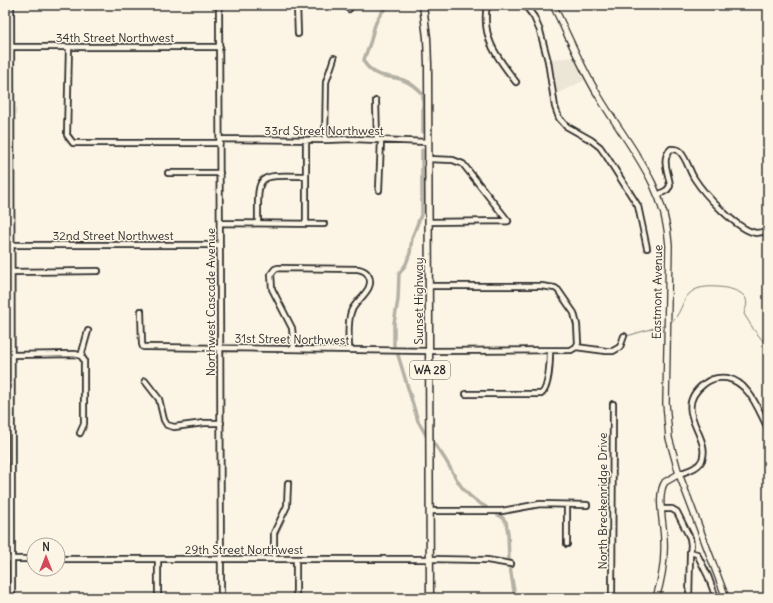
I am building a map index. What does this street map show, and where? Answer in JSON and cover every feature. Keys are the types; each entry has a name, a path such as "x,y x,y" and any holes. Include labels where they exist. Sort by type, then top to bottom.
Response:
{"highway":[{"name":"Sunset Highway","path":"423,5 428,52 430,598"}],"main road":[{"name":"Eastmont Avenue","path":"553,5 596,91 647,171 658,195 664,214 668,233 666,410 669,438 672,454 679,474 726,598"},
{"path":"656,598 661,579 664,540 660,492 662,486 669,479 679,474"}],"street":[{"path":"11,5 12,598"},
{"name":"Northwest Cascade Avenue","path":"219,5 221,598"},
{"path":"297,5 298,34"},
{"path":"486,5 485,26 488,38 505,68 516,82"},
{"path":"525,5 534,17 540,31 548,61 555,107 559,118 566,126 591,140 600,147 607,157 638,206 646,248"},
{"name":"34th Street Northwest","path":"11,47 220,47"},
{"name":"33rd Street Northwest","path":"68,47 67,135 71,142 379,140 428,142"},
{"path":"325,140 326,82 334,58"},
{"path":"376,101 379,140 379,190"},
{"path":"306,140 306,224"},
{"path":"658,195 667,190 670,186 665,159 666,153 671,149 677,149 681,153 693,177 711,200 727,215 750,231 756,233 768,230"},
{"path":"428,159 453,160 463,164 508,221 429,222"},
{"path":"168,173 220,173"},
{"path":"258,223 258,191 260,183 265,178 274,176 306,176"},
{"path":"220,223 324,224"},
{"name":"32nd Street Northwest","path":"5,245 220,245"},
{"path":"294,349 292,328 272,289 271,274 278,268 358,269 367,273 370,279 370,286 353,307 349,318 348,350"},
{"path":"11,272 98,272"},
{"path":"430,286 541,286 555,288 561,294 576,319 578,343 576,347"},
{"name":"31st Street Northwest","path":"141,311 143,347 430,351 550,351 570,350 576,347 613,351 620,347 624,336"},
{"path":"81,356 88,330"},
{"path":"466,394 541,394 544,392 546,386 550,351"},
{"path":"11,355 75,354 81,356 84,360 84,424 80,433"},
{"path":"679,474 697,467 702,460 703,449 692,421 690,411 692,399 696,392 706,382 718,378 738,382 748,392 768,428"},
{"path":"145,381 159,399 164,420 167,425 174,427 204,423 220,423"},
{"name":"North Breckenridge Drive","path":"612,598 613,404"},
{"path":"5,455 11,455"},
{"path":"274,559 274,532 287,506 288,483"},
{"path":"430,511 502,512 540,504 587,505"},
{"path":"567,544 568,505"},
{"path":"662,509 672,509 679,514 690,538 689,598"},
{"path":"690,552 697,554 708,576 716,598"},
{"path":"5,559 26,559"},
{"name":"29th Street Northwest","path":"66,559 487,560 508,564"},
{"path":"158,559 158,598"},
{"path":"296,559 296,598"}],"shaded area":[{"path":"579,57 589,78 553,96 548,61 550,59"}],"waterway":[{"path":"389,5 382,13 373,30 364,62 375,73 406,81 414,86 423,95 423,132"},
{"path":"394,345 394,323 398,300 399,274 406,264 410,253 412,238 422,212 422,150"},
{"path":"671,322 677,316 686,297 694,290 705,287 732,289 743,295 746,299 747,305 744,314 754,330 768,347"},
{"path":"627,336 664,325"},
{"path":"398,355 418,421 427,437"},
{"path":"433,443 467,493 486,507"},
{"path":"498,515 506,522 509,560 515,598"}]}
